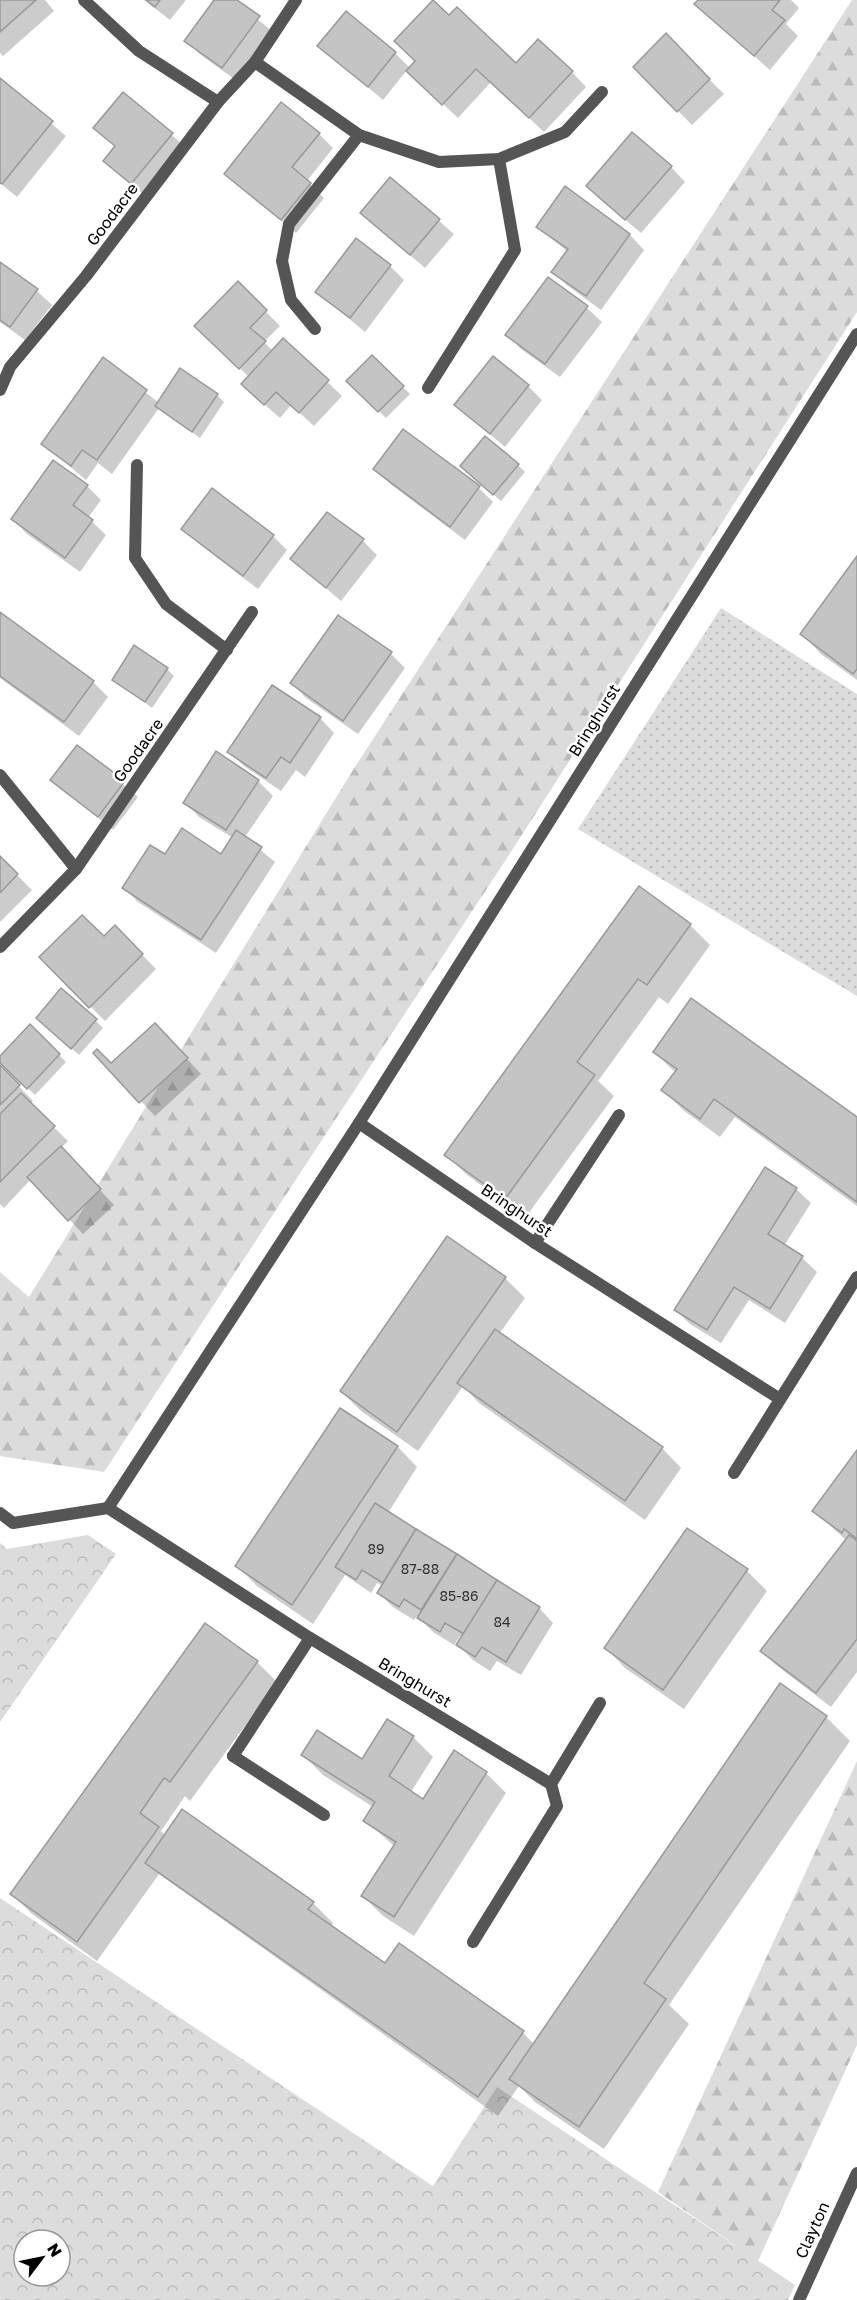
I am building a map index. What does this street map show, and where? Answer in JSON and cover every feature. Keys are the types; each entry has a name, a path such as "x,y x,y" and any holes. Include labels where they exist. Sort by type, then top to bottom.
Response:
{"street":[{"path":"84,0 139,51 218,102"},
{"name":"Goodacre","path":"0,390 5,364 86,276 218,102 255,62 296,0"},
{"path":"255,62 359,135 439,162 499,159 565,132 602,92"},
{"path":"315,329 291,300 282,261 289,224 359,135"},
{"path":"428,388 515,250 499,159"},
{"name":"Bringhurst","path":"551,1784 310,1638 108,1508 359,1123 857,334"},
{"path":"137,465 135,558 166,604 227,650"},
{"name":"Goodacre","path":"0,946 76,869 252,612"},
{"path":"0,775 76,869"},
{"path":"535,1243 619,1115"},
{"name":"Bringhurst","path":"359,1123 535,1243 780,1399"},
{"path":"734,1473 857,1277"},
{"path":"0,1513 13,1523 108,1508"},
{"path":"310,1638 233,1756 324,1815"},
{"path":"473,1942 557,1806 551,1784 600,1702"},
{"name":"Clayton","path":"799,2300 857,2174"}],"green space":[{"path":"852,0 857,0 857,312 507,858 104,1472 0,1456 0,1272 29,1297 353,770"},
{"path":"721,608 857,694 857,996 578,829"},
{"path":"88,1535 116,1554 0,1722 0,1543 7,1549"},
{"path":"857,1761 857,2045 758,2261 658,2192"},
{"path":"0,1898 433,2186 497,2087 795,2285 788,2300 0,2300"}],"building":[{"path":"0,0 36,0 0,32"},
{"path":"146,0 160,0 155,7"},
{"path":"214,0 237,0 260,16 222,68 184,41"},
{"path":"433,0 449,15 457,7 516,63 538,39 573,71 529,118 476,69 442,105 406,71 415,61 394,41"},
{"path":"698,0 780,0 772,10 785,20 754,56 694,4"},
{"path":"346,11 396,52 368,87 317,46"},
{"path":"666,33 710,79 677,112 633,67"},
{"path":"0,78 53,121 2,184 0,183"},
{"path":"123,92 173,133 131,184 103,161 115,146 93,128"},
{"path":"281,102 320,133 292,167 311,183 281,220 224,174"},
{"path":"632,132 672,166 625,220 586,186"},
{"path":"390,177 440,219 410,255 360,213"},
{"path":"565,186 630,234 586,296 551,272 568,249 536,227"},
{"path":"356,238 391,265 350,318 315,292"},
{"path":"0,262 38,289 10,327 0,320"},
{"path":"548,277 588,306 545,364 505,335"},
{"path":"238,281 267,310 250,328 266,341 239,369 194,326"},
{"path":"283,338 329,380 299,413 276,392 264,405 241,384"},
{"path":"372,355 404,386 378,412 346,381"},
{"path":"493,356 529,385 490,434 454,405"},
{"path":"103,357 147,390 97,460 82,450 71,466 41,444"},
{"path":"180,368 218,394 192,432 155,406"},
{"path":"403,429 480,486 450,527 373,469"},
{"path":"485,436 519,464 493,495 460,466"},
{"path":"53,460 88,485 73,505 93,520 65,558 11,519"},
{"path":"212,488 274,535 243,576 181,529"},
{"path":"327,512 364,539 326,588 290,559"},
{"path":"857,556 857,669 853,674 800,634"},
{"path":"0,612 94,681 64,722 0,676"},
{"path":"338,615 392,652 343,721 290,683"},
{"path":"134,645 168,668 145,702 112,680"},
{"path":"272,685 321,717 290,763 281,757 266,778 227,752"},
{"path":"77,745 125,781 98,817 50,780"},
{"path":"216,751 259,780 226,830 183,803"},
{"path":"182,828 221,854 236,830 262,847 201,940 122,888 150,845 165,854"},
{"path":"0,856 18,874 0,893"},
{"path":"639,886 691,924 647,985 638,979 577,1062 595,1075 505,1199 444,1155"},
{"path":"82,915 104,936 115,925 143,954 89,1008 39,957"},
{"path":"61,988 97,1019 71,1049 36,1018"},
{"path":"691,998 857,1117 857,1202 714,1099 700,1119 661,1090 677,1069 653,1052"},
{"path":"155,1023 188,1058 139,1103 93,1053 97,1049 111,1063"},
{"path":"30,1024 60,1054 27,1089 0,1063 0,1056"},
{"path":"0,1065 20,1085 0,1105"},
{"path":"21,1093 55,1126 0,1182 0,1114"},
{"path":"61,1146 101,1189 68,1221 27,1177"},
{"path":"765,1167 797,1188 768,1234 803,1256 770,1309 734,1287 707,1330 674,1310"},
{"path":"447,1236 506,1277 397,1432 340,1391"},
{"path":"495,1329 663,1447 625,1501 457,1383"},
{"path":"340,1408 398,1446 292,1605 235,1566"},
{"path":"857,1450 857,1539 844,1529 842,1533 812,1511"},
{"path":"375,1503 416,1529 383,1583 362,1570 356,1580 335,1567"},
{"path":"687,1528 748,1569 663,1690 604,1648"},
{"path":"416,1529 457,1554 421,1610 404,1599 399,1607 377,1593"},
{"path":"849,1535 857,1541 857,1639 816,1693 760,1651"},
{"path":"457,1554 497,1580 464,1634 445,1623 440,1632 417,1618"},
{"path":"497,1580 540,1607 506,1662 482,1647 475,1657 456,1645"},
{"path":"205,1623 258,1661 170,1782 164,1778 140,1813 159,1827 77,1942 10,1894"},
{"path":"780,1683 827,1716 644,1983 666,1999 579,2127 509,2079"},
{"path":"387,1719 414,1736 389,1776 423,1799 454,1750 487,1772 394,1917 361,1896 396,1842 363,1821 375,1802 301,1755 317,1730 362,1759"},
{"path":"182,1809 314,1902 308,1909 385,1963 399,1943 524,2031 478,2097 145,1863"}]}
